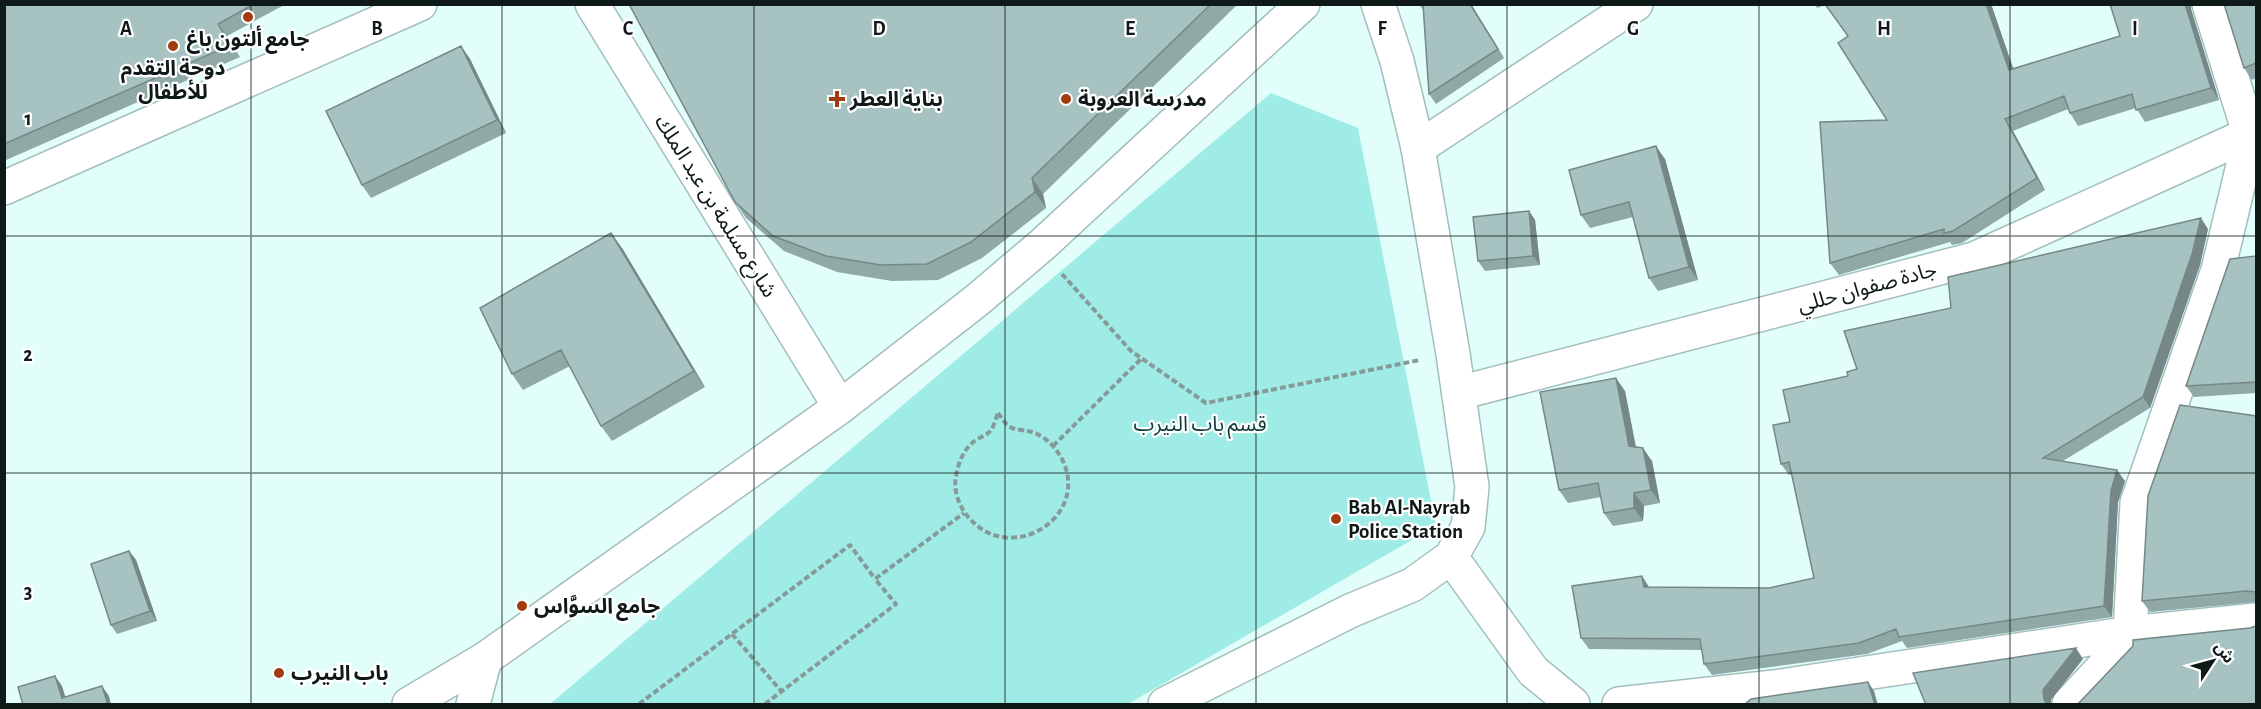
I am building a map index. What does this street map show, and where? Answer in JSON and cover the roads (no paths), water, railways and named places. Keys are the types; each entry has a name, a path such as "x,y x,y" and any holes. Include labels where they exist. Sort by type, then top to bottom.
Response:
{"street":[{"path":"4,188 420,4"},
{"name":"شارع مسلمة بن عبد الملك","path":"591,4 840,407"},
{"path":"409,705 485,659 840,407 976,301 1042,246 1303,4"},
{"path":"1165,705 1350,611 1412,585 1451,556 1468,527 1472,487 1453,354 1418,148 1397,61 1378,4"},
{"path":"1418,148 1636,4"},
{"path":"2069,705 2109,661 2130,633 2137,503 2218,270 2253,134 2209,4"},
{"name":"جادة صفوان حللي","path":"1459,393 1974,259 2253,134"},
{"path":"1451,556 1533,671 1566,702"},
{"path":"1619,705 1774,687 2130,633 2256,620"},
{"path":"473,705 485,659"}],"place":[{"name":"جامع ألتون باغ","path":"248,17"},
{"name":"دوحة التقدم للأطفال","path":"173,46"},
{"name":"بناية العطر","path":"837,99"},
{"name":"مدرسة العروبة","path":"1066,99"},
{"name":"Bab Al-Nayrab Police Station","path":"1336,519"},
{"name":"جامع السوَّاس","path":"522,606"},
{"name":"باب النيرب","path":"279,673"}],"park label":[{"name":"قسم باب النيرب","path":"1200,424"}]}
